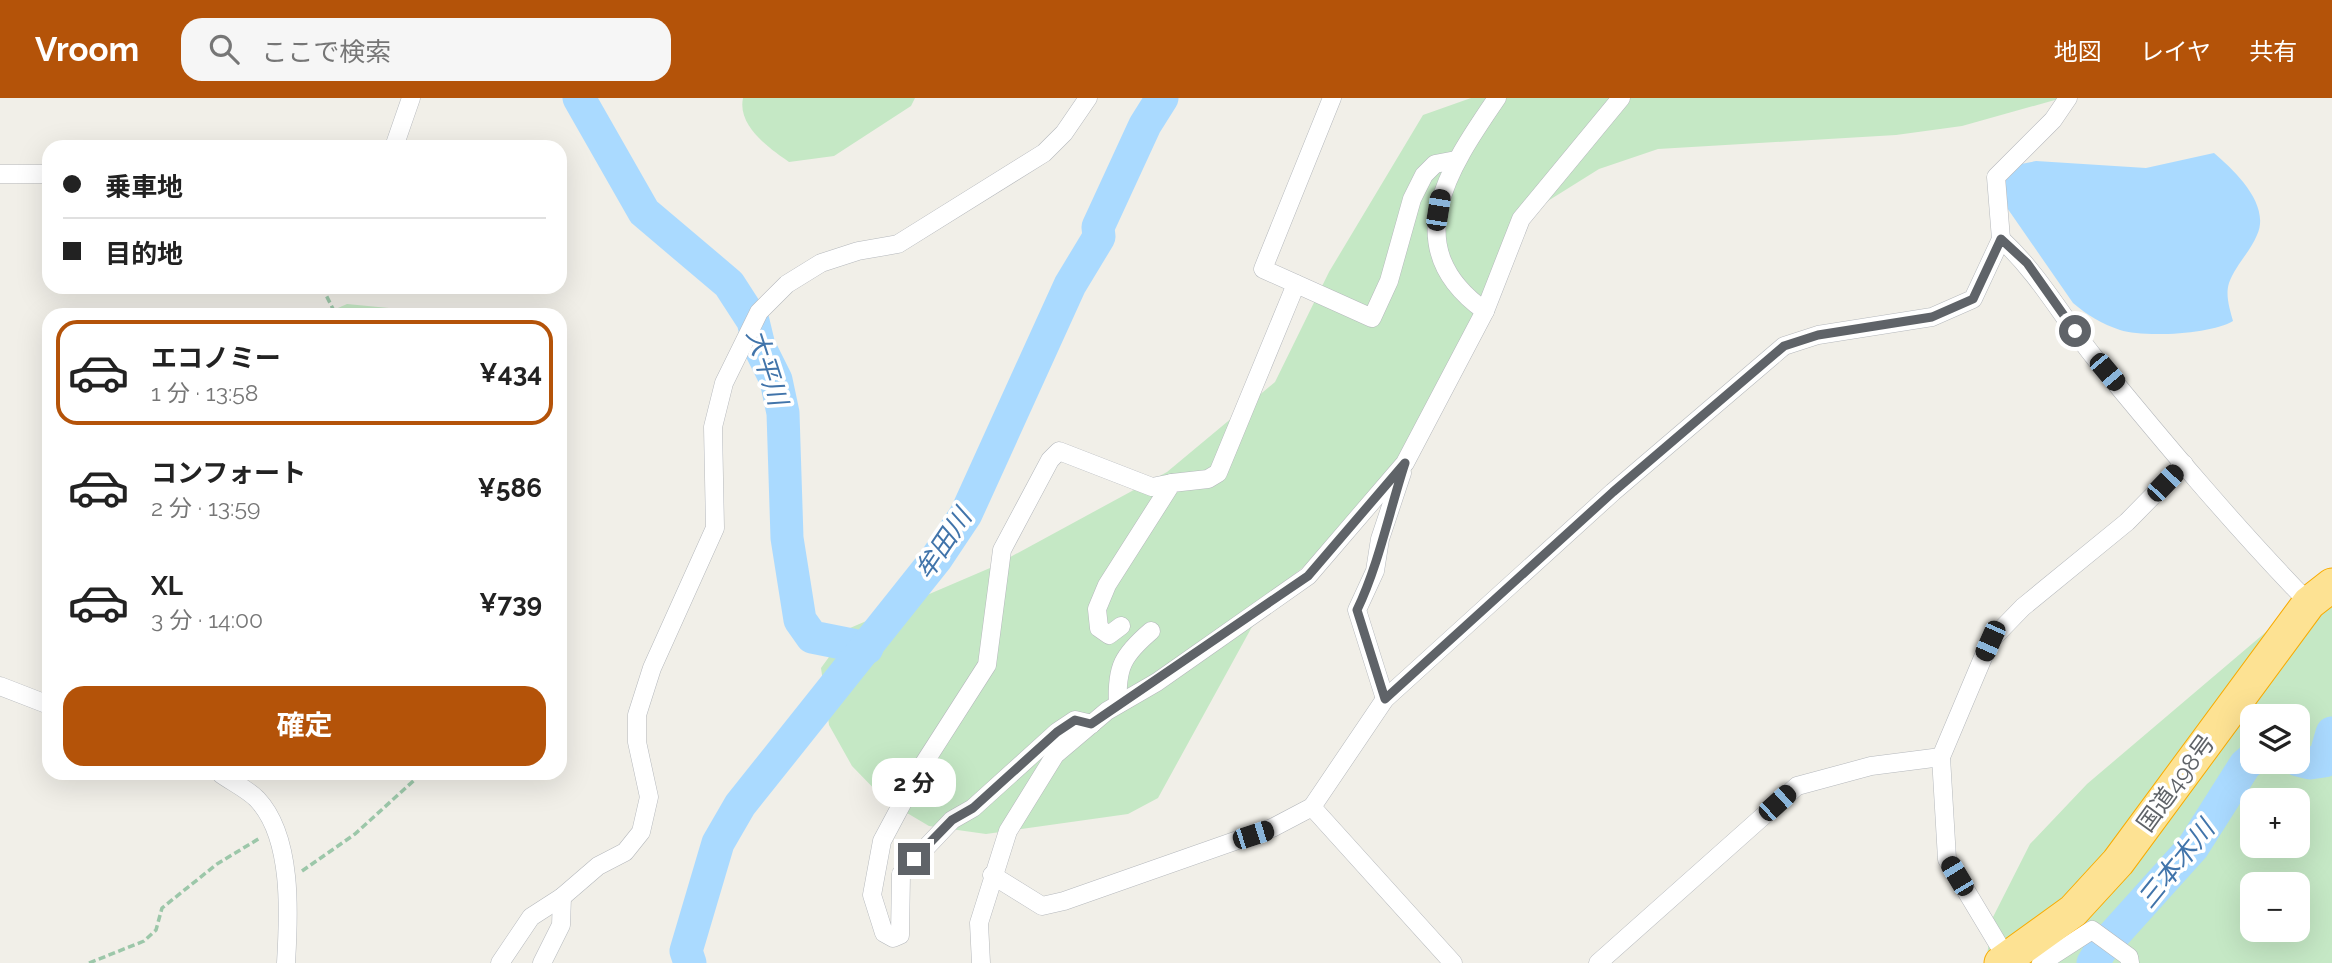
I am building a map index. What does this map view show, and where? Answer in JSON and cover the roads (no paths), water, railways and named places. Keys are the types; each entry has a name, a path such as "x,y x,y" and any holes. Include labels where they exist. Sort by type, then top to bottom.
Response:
{"highway":[{"name":"国道498号","path":"2004,961 2073,911 2118,862 2321,594"}],"street":[{"path":"396,140 411,98"},
{"path":"500,963 531,916 562,897 598,866 625,852 641,832 649,797 637,742 636,715 652,668 715,528 713,427 724,383 759,312 787,284 821,263 858,251 898,244 1044,153 1064,133 1088,98"},
{"path":"1332,98 1263,269 1371,318 1390,281 1412,198 1424,175 1436,164 1456,160"},
{"path":"1485,311 1463,295 1444,266 1435,228 1441,193 1456,160 1497,98"},
{"path":"1385,699 1357,610 1376,571 1380,540 1405,463 1485,311 1521,219 1620,98"},
{"path":"992,875 1042,906 1064,901 1272,828 1312,807 1385,699 1613,492 1784,346 1818,335 1932,317 1973,299 2001,239 1996,177 2053,120 2068,98"},
{"path":"0,174 42,174"},
{"path":"2001,239 2027,263 2091,354 2184,464 2321,594"},
{"path":"1091,724 1075,720 1057,732 973,808 944,828 901,874 900,935 892,938 884,933 872,894 882,841 921,768 988,665 1002,550 1050,460 1059,451 1152,487 1208,479 1218,473 1296,284"},
{"path":"981,963 979,923 992,875 1008,831 1055,755 1118,704 1157,681 1308,576 1405,463"},
{"path":"2004,961 1947,859 1941,757 1990,641 2023,607 2127,522 2184,464"},
{"path":"1121,626 1109,635 1099,628 1097,609 1107,585 1172,483"},
{"path":"1118,704 1117,677 1124,658 1151,631"},
{"path":"0,686 42,702"},
{"path":"1598,963 1797,786 1871,766 1941,757"},
{"path":"229,780 256,799 276,827 286,883 286,963"},
{"path":"1312,807 1453,963"},
{"path":"542,963 561,925 562,897"},
{"path":"2041,963 2092,930 2129,960"}],"water":[{"path":"2214,153 2249,190 2259,212 2260,224 2254,241 2229,283 2229,307 2233,321 2210,329 2145,334 2120,330 2095,319 2073,303 2003,202 2000,185 2016,165 2036,161 2146,168"}],"waterway":[{"name":"大平川","path":"579,98 644,212 729,284 753,321 759,346 776,380 783,413 787,538 800,620 812,637 867,648"},
{"name":"牟田川","path":"690,963 686,951 718,843 740,805 936,559 966,514 1070,285 1099,237 1098,227 1145,125 1162,98"},
{"name":"三本木川","path":"2310,763 2324,761 2332,733"},
{"name":"三本木川","path":"2093,963 2102,948 2193,847 2240,773"}]}
